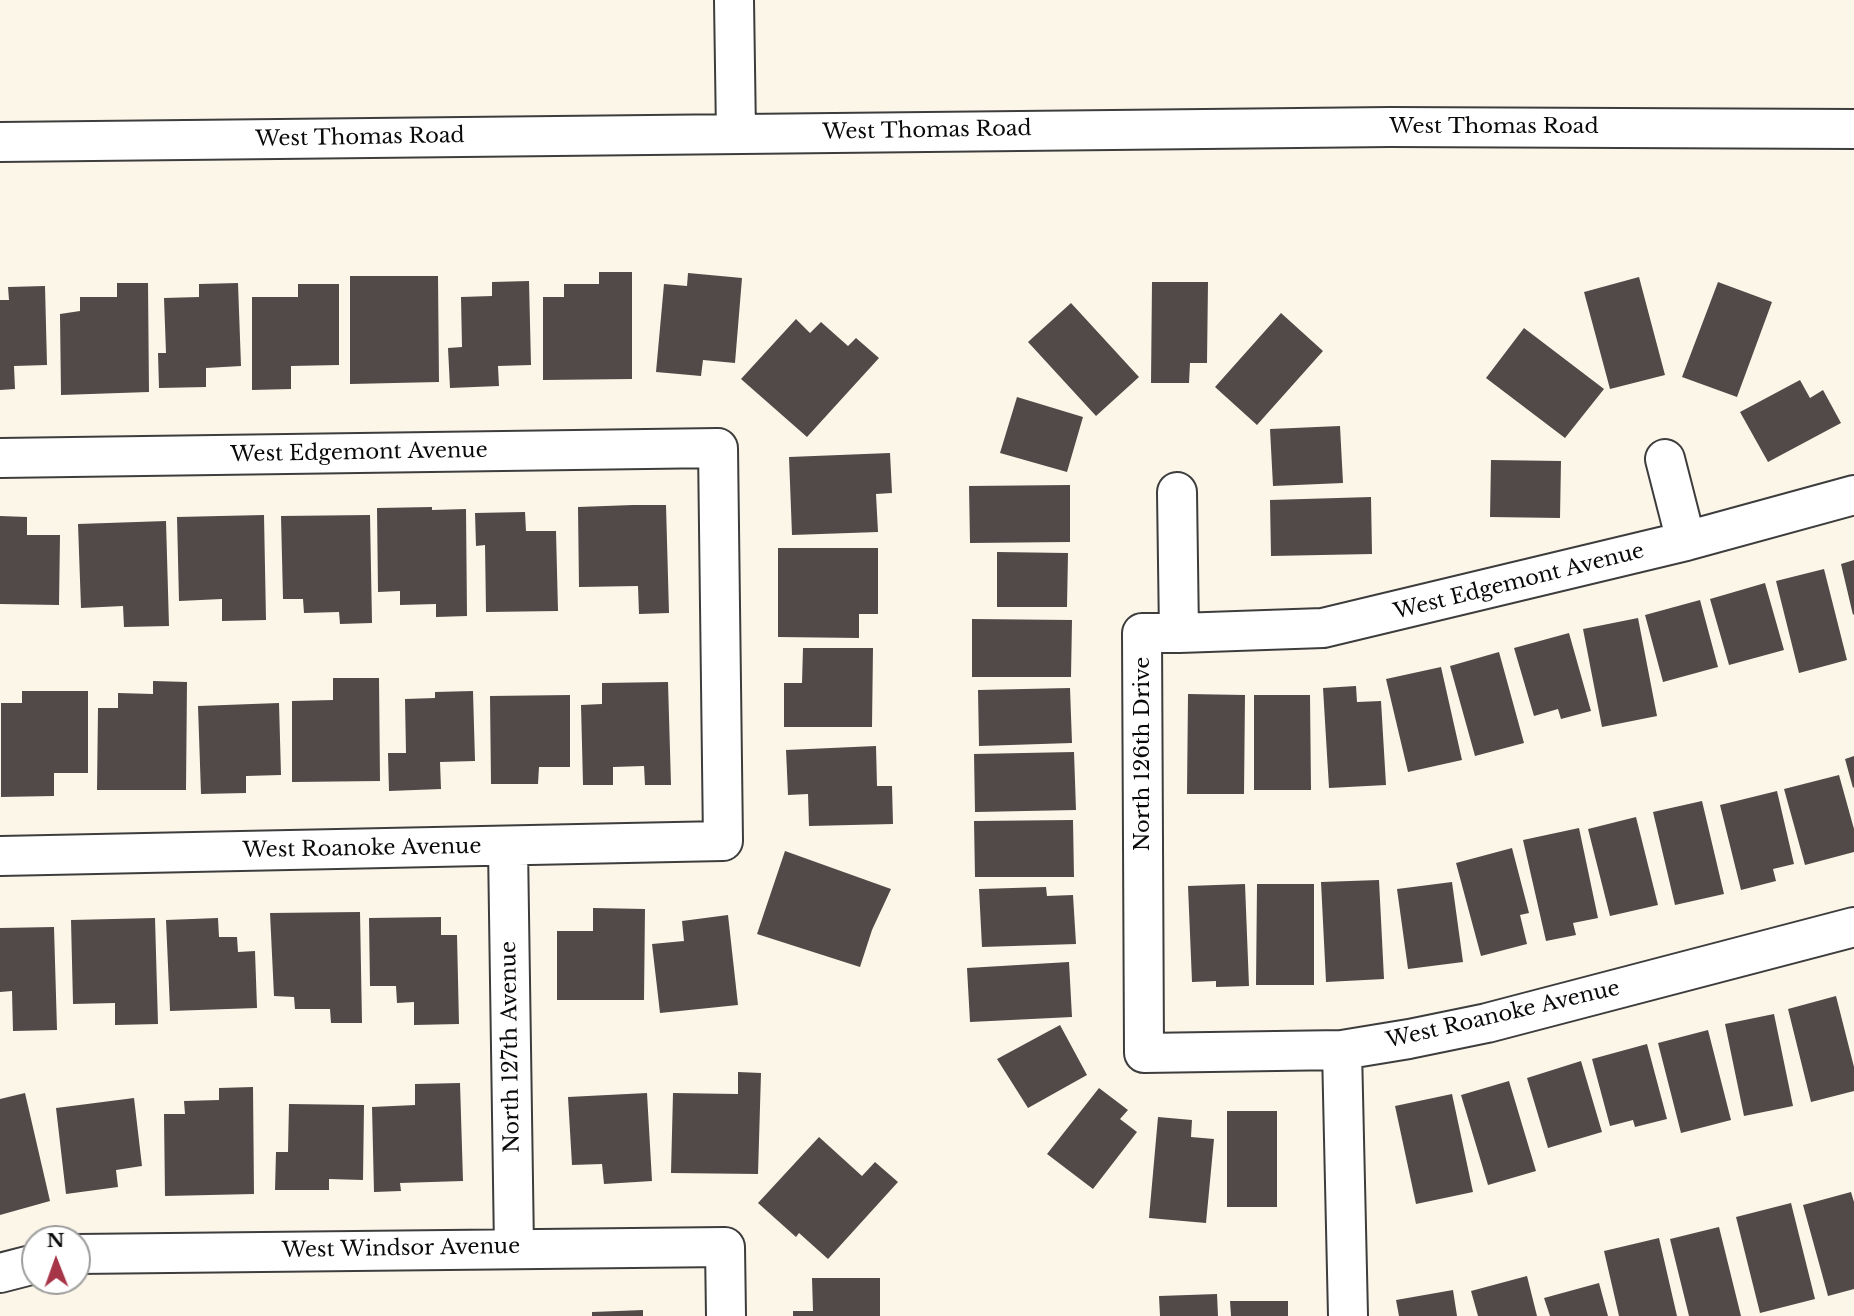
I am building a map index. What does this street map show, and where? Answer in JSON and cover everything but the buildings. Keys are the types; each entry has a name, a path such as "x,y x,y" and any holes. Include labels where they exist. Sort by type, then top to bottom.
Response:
{"street":[{"path":"734,0 736,133"},
{"name":"West Thomas Road","path":"0,142 1550,127 1854,129"},
{"name":"West Edgemont Avenue","path":"0,458 718,447 723,841"},
{"path":"1665,459 1686,541"},
{"path":"1177,492 1179,633"},
{"name":"West Edgemont Avenue","path":"1179,633 1323,628 1686,541 1854,495"},
{"name":"North 126th Drive","path":"1144,1053 1142,633 1179,633"},
{"name":"West Roanoke Avenue","path":"0,856 723,841"},
{"name":"North 127th Avenue","path":"508,847 514,1248"},
{"name":"West Roanoke Avenue","path":"1144,1053 1342,1050 1487,1023 1854,927"},
{"path":"1342,1050 1348,1316"},
{"name":"West Windsor Avenue","path":"91,1254 725,1247 726,1316"},
{"path":"0,1273 21,1268"}]}
